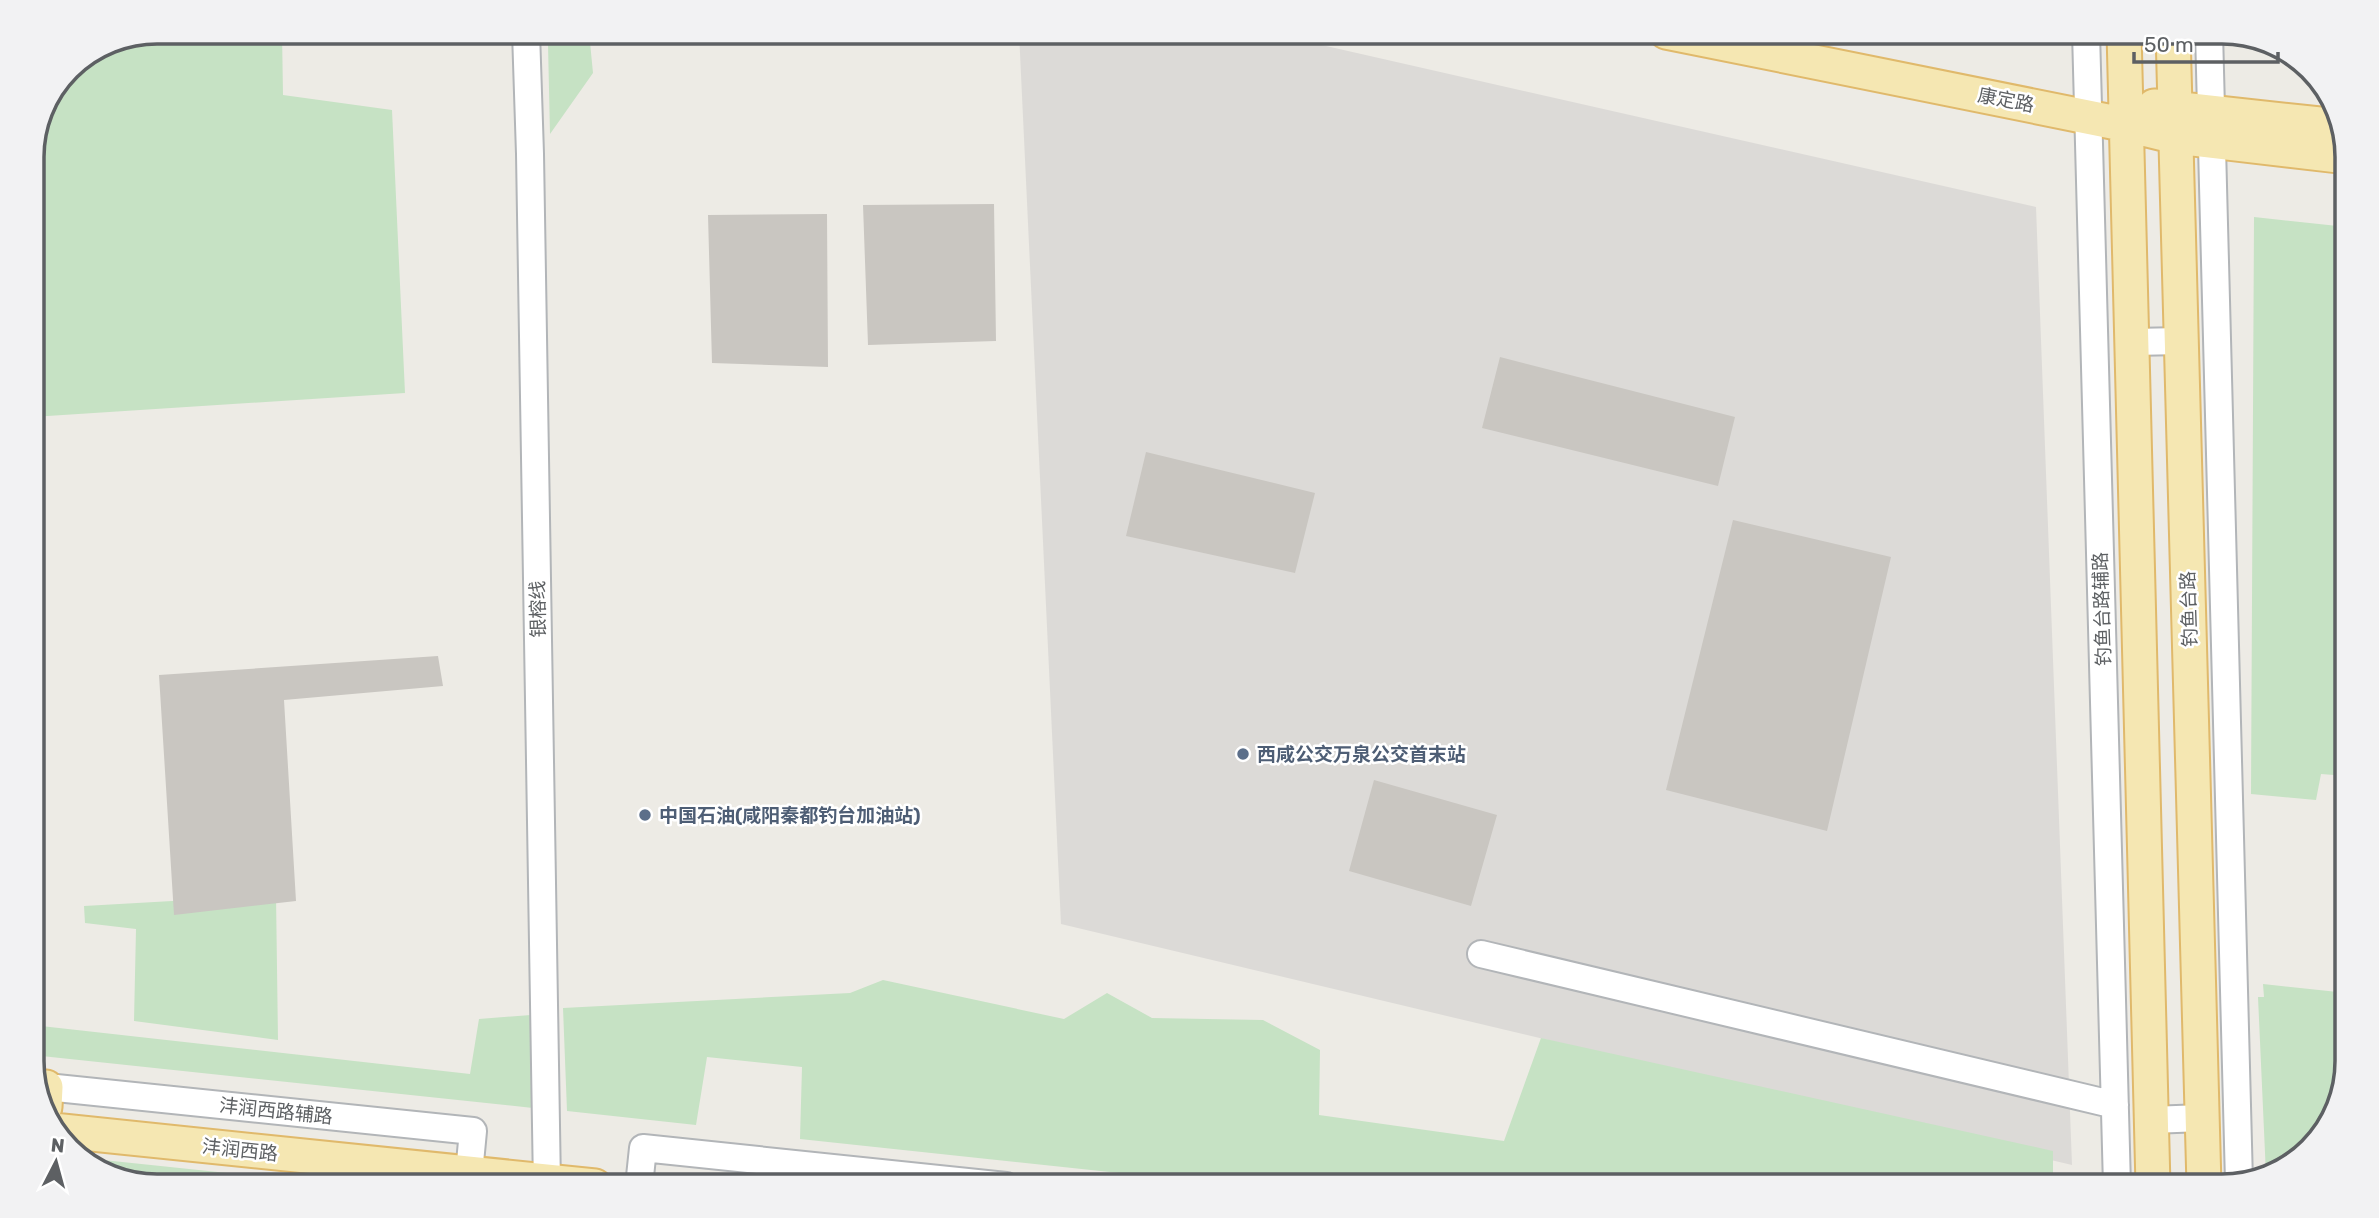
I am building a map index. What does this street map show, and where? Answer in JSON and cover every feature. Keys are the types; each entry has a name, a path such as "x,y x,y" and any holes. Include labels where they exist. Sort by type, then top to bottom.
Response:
{"main road":[{"name":"康定路","path":"1734,44 2088,107"},
{"name":"康定路","path":"1821,44 2088,107 2126,115 2212,126 2335,153"},
{"path":"2124,44 2153,1174"},
{"name":"钓鱼台路","path":"2172,44 2204,1174"},
{"name":"康定路","path":"2212,126 2330,125"},
{"name":"沣润西路","path":"91,1134 476,1174"}],"street":[{"name":"银榕线","path":"526,44 531,182 547,1174"},
{"name":"钓鱼台路辅路","path":"2086,44 2117,1174"},
{"path":"2209,44 2239,1173"},
{"path":"2132,342 2182,341"},
{"path":"2100,552 2135,467"},
{"path":"2187,554 2225,638"},
{"path":"2109,900 2148,985"},
{"path":"1481,954 2115,1105"},
{"path":"2200,1069 2234,980"},
{"name":"沣润西路辅路","path":"49,1094 474,1131 469,1173"},
{"path":"2151,1120 2202,1118"},
{"path":"640,1174 643,1148 891,1174"}],"shaded area":[{"path":"1020,44 1317,44 2036,207 2072,1165 1061,924"}],"green space":[{"path":"282,44 283,95 392,110 405,393 44,416 44,149 55,107 67,88 82,72 100,59 120,50 142,45"},
{"path":"548,44 590,44 593,73 550,134"},
{"path":"2254,217 2335,226 2335,775 2321,774 2316,800 2251,794"},
{"path":"276,895 278,1040 134,1021 136,929 85,923 84,906"},
{"path":"883,980 1064,1019 1107,993 1152,1018 1263,1020 1320,1050 1319,1115 1504,1141 1541,1038 2053,1151 2053,1174 1128,1174 800,1139 802,1067 707,1057 696,1125 567,1111 563,1008 850,993"},
{"path":"2263,984 2335,992 2334,1076 2324,1111 2297,1146 2266,1166 2258,997 2264,997"},
{"path":"531,1015 533,1108 44,1056 44,1026 470,1074 479,1019"},
{"path":"102,1160 238,1174 157,1174 135,1172"}],"building":[{"path":"994,204 996,341 868,345 863,205"},
{"path":"827,214 828,367 712,363 708,215"},
{"path":"1500,357 1735,417 1718,486 1482,428"},
{"path":"1146,452 1315,493 1295,573 1126,536"},
{"path":"1733,520 1891,557 1827,831 1666,790"},
{"path":"438,656 443,686 284,700 296,901 174,915 159,675"},
{"path":"1374,780 1497,815 1471,906 1349,871"}],"place":[{"name":"西咸公交万泉公交首末站","path":"1243,754"},
{"name":"中国石油(咸阳秦都钓台加油站)","path":"645,815"}]}
